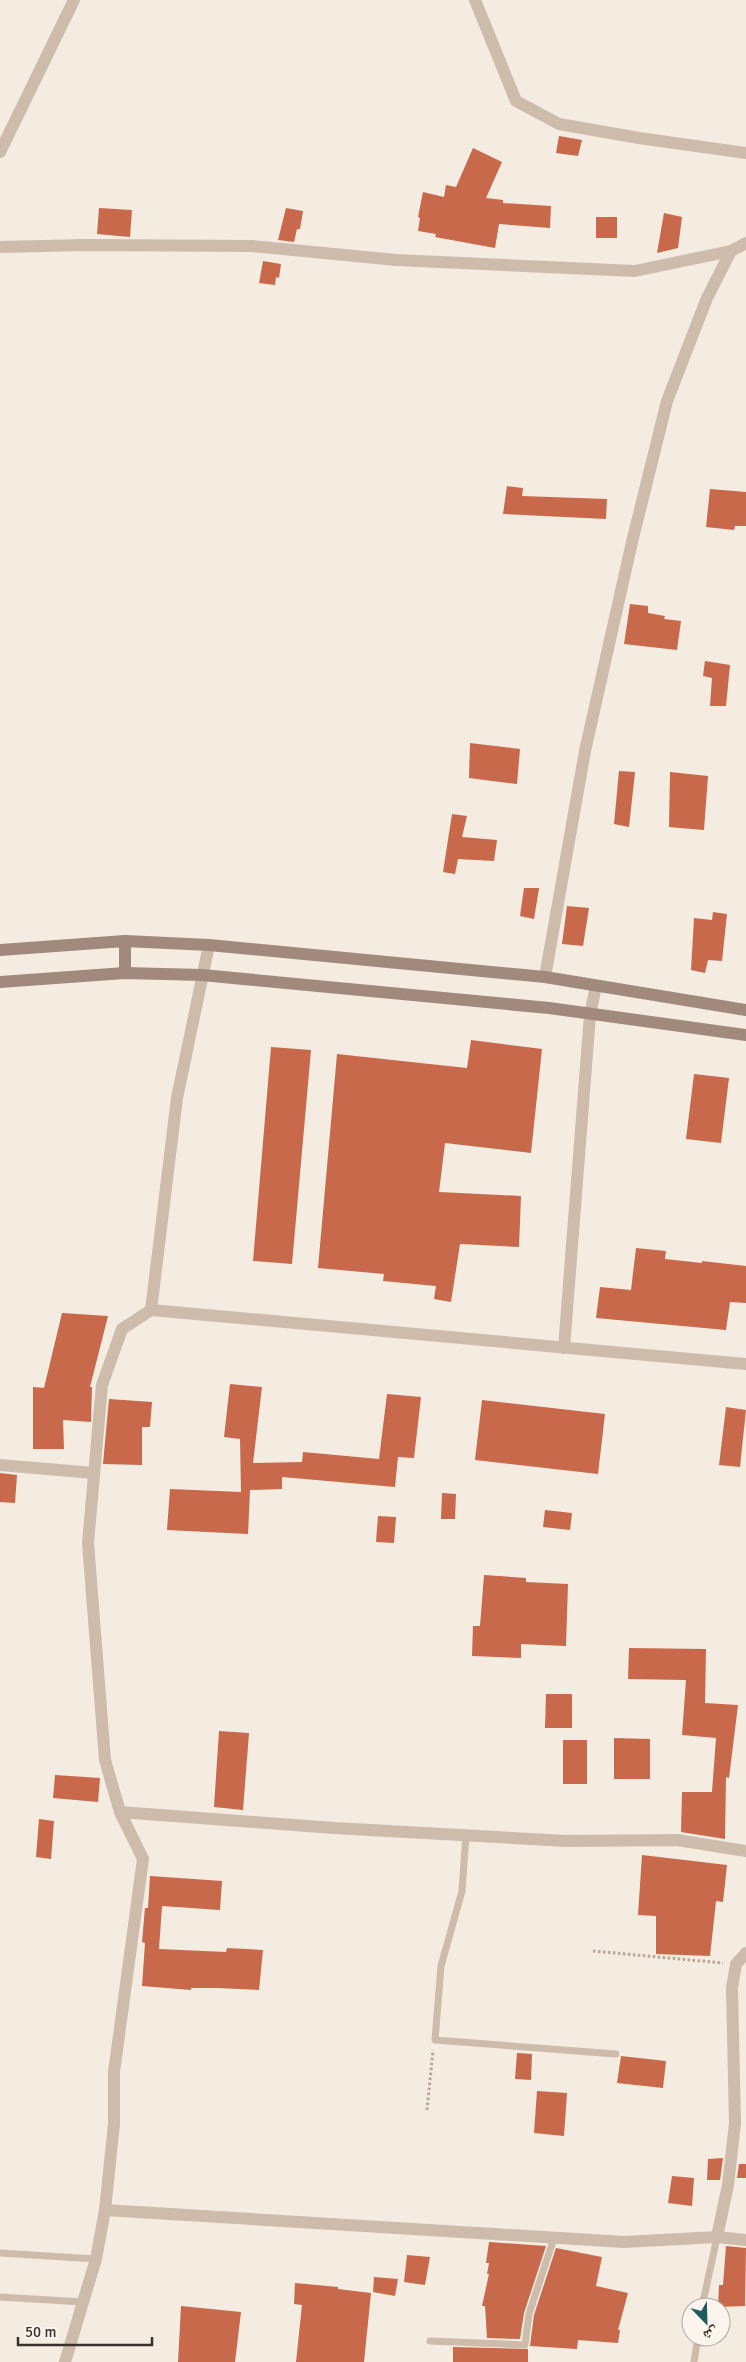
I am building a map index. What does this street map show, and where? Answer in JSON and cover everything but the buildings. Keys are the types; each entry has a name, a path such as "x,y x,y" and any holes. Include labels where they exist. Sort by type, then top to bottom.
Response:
{"main road":[{"path":"125,941 125,973"},
{"path":"0,950 125,941 209,944 546,977 746,1010"},
{"path":"0,982 125,973 202,975 549,1008 746,1035"}],"street":[{"path":"0,152 74,0"},
{"path":"475,0 516,101 558,124 746,153"},
{"path":"0,247 86,245 252,246 396,260 635,271 731,251 746,243"},
{"path":"546,977 585,751 632,542 667,401 707,298 731,251"},
{"path":"151,1310 177,1098 209,944"},
{"path":"564,1348 590,1015 596,986"},
{"path":"65,2362 96,2259 105,2210 114,2124 114,2072 143,1859 120,1812 106,1760 88,1543 102,1385 122,1329 151,1310 746,1364"},
{"path":"0,1465 94,1473"},
{"path":"120,1812 567,1841 677,1840 746,1851"},
{"path":"717,2237 728,2185 735,2123 732,1988 736,1964 746,1953"},
{"path":"105,2210 624,2242 717,2237 746,2240"}],"lane":[{"path":"466,1835 462,1891 441,1966 434,2040 616,2054"},
{"path":"704,2297 717,2237"},
{"path":"430,2341 524,2345 529,2314 554,2238"},
{"path":"0,2253 96,2259"},
{"path":"0,2297 83,2302"},
{"path":"694,2362 696,2347"}],"path":[{"path":"593,1951 736,1964"},
{"path":"427,2110 434,2040"}]}
